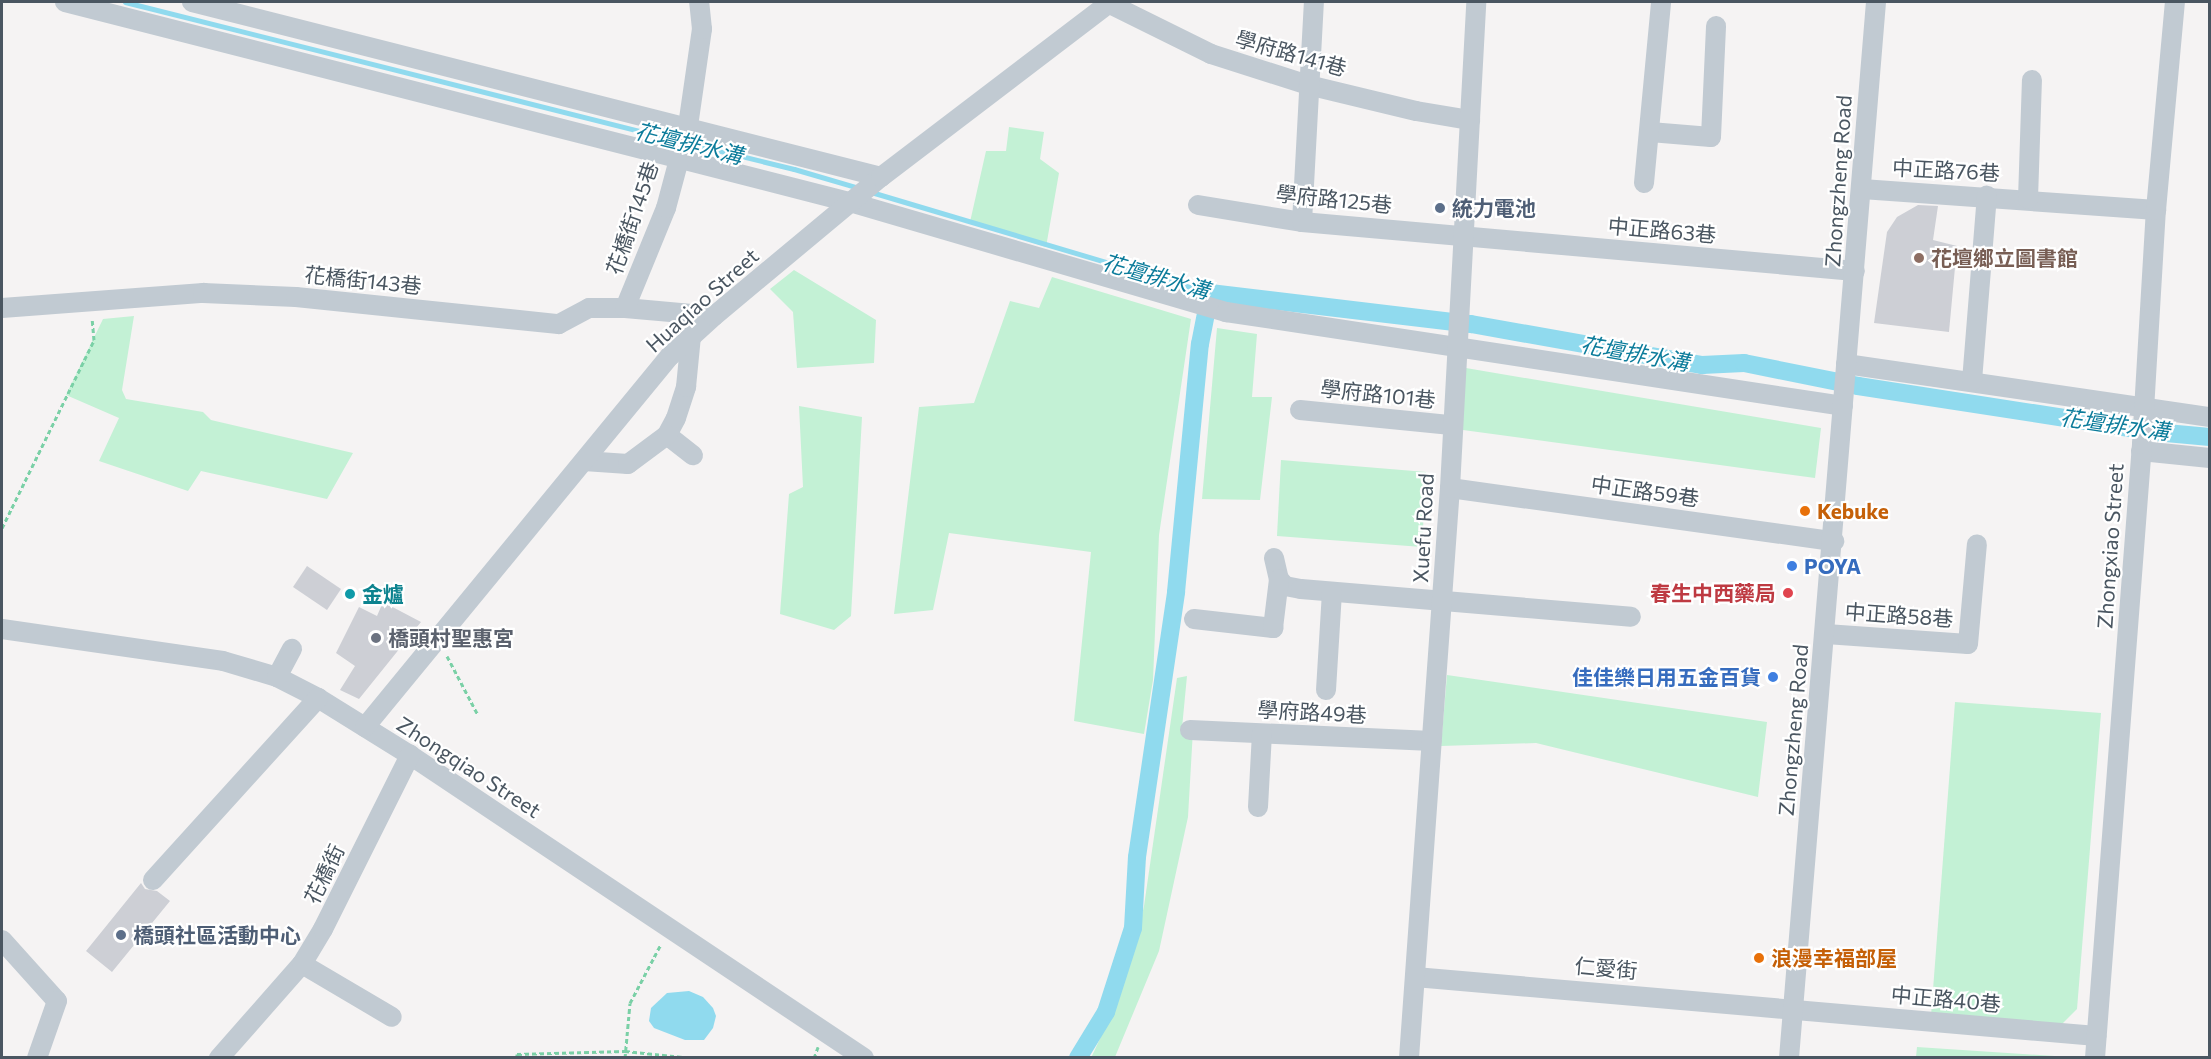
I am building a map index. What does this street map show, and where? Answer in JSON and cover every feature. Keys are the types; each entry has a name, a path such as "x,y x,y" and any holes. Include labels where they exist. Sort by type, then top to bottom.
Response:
{"street":[{"path":"65,2 98,6 853,203 1226,312 1458,341 1842,406"},
{"path":"192,2 688,126 881,177"},
{"name":"花橋街145巷","path":"625,308 666,208 688,126 702,29 699,2"},
{"name":"學府路141巷","path":"1110,2 1211,54 1308,85 1416,111 1470,120"},
{"name":"Huaqiao Street","path":"365,727 670,356 714,316 853,203 881,177 1110,2"},
{"path":"1302,222 1314,2"},
{"name":"Xuefu Road","path":"1409,1058 1450,488 1476,2"},
{"path":"1644,183 1661,2"},
{"name":"Zhongzheng Road","path":"1789,1058 1834,541 1842,406 1876,2"},
{"name":"Zhongxiao Street","path":"2095,1058 2141,448 2156,210 2175,2"},
{"path":"1650,132 1711,137 1716,26"},
{"path":"2028,199 2032,80"},
{"name":"中正路76巷","path":"1862,189 1987,196 2156,210"},
{"path":"1972,381 1987,196"},
{"name":"學府路125巷","path":"1198,205 1302,222 1464,237"},
{"name":"中正路63巷","path":"1464,237 1855,271"},
{"name":"花橋街143巷","path":"2,308 203,293 296,297 559,324 589,308 625,308 714,316"},
{"path":"584,461 628,464 667,435 676,418 686,387 691,336"},
{"path":"1846,364 1972,381 2143,412 2210,417"},
{"name":"學府路101巷","path":"1300,410 1452,425"},
{"path":"667,435 693,455"},
{"path":"2141,448 2210,458"},
{"name":"中正路59巷","path":"1450,488 1834,541"},
{"name":"中正路58巷","path":"1826,634 1968,644 1977,544"},
{"path":"1194,619 1273,628 1279,579 1274,558"},
{"path":"1279,579 1284,586 1332,592 1631,617"},
{"path":"1326,690 1332,592"},
{"name":"Zhongqiao Street","path":"2,629 223,661 277,677 318,698 410,755 864,1058"},
{"path":"277,677 292,649"},
{"path":"153,880 318,698"},
{"name":"學府路49巷","path":"1190,730 1432,741"},
{"path":"1258,807 1262,734"},
{"name":"花橋街","path":"219,1058 302,964 323,929 410,755"},
{"path":"2,940 57,1001 37,1058"},
{"path":"302,964 392,1017"},
{"name":"仁愛街","path":"1416,977 1793,1010"},
{"name":"中正路40巷","path":"1793,1010 2096,1036"}],"path":[{"path":"2,528 94,340 92,301"},
{"path":"438,639 478,715"},
{"path":"625,1058 630,1003 669,929"},
{"path":"517,1058 517,1054 626,1051 683,1057"}],"green space":[{"path":"1009,127 1044,132 1040,159 1059,173 1046,247 970,222 986,151 1006,151"},
{"path":"794,270 876,320 874,363 797,368 793,312 770,289"},
{"path":"1052,277 1191,319 1159,535 1153,680 1144,734 1074,721 1091,552 949,533 933,610 894,614 919,407 974,403 1010,301 1039,308"},
{"path":"134,316 122,390 126,399 203,412 211,420 353,453 327,499 201,471 188,491 99,461 119,418 66,395 103,319"},
{"path":"1217,328 1257,334 1252,397 1272,397 1260,500 1202,499"},
{"path":"1460,367 1821,428 1815,478 1463,430"},
{"path":"799,406 862,417 851,616 834,630 780,614 789,494 803,487"},
{"path":"1281,460 1426,472 1422,547 1277,536"},
{"path":"1447,675 1767,722 1758,797 1536,743 1441,746"},
{"path":"1187,676 1182,728 1193,730 1188,817 1159,951 1115,1057 1091,1058 1117,1002 1137,937 1144,906 1177,678"},
{"path":"1955,702 2101,713 2077,1009 2057,1029 1931,1016"},
{"path":"1917,1047 2070,1057 1916,1057"}],"water":[{"path":"689,991 703,997 713,1008 716,1016 713,1028 704,1040 685,1040 654,1028 649,1021 651,1008 667,993"}],"building":[{"name":"花壇鄉立圖書館","path":"1918,205 1938,206 1933,240 1957,246 1949,332 1874,323 1887,232 1897,217"},
{"path":"307,566 341,589 327,610 293,587"},
{"name":"橋頭村聖惠宮","path":"383,602 421,622 359,699 340,690 355,666 336,653 359,607 377,616"},
{"name":"橋頭社區活動中心","path":"141,883 145,889 157,891 170,901 112,972 86,951"}],"waterway":[{"name":"花壇排水溝","path":"125,2 679,141"},
{"name":"花壇排水溝","path":"688,143 794,169 859,188"},
{"name":"花壇排水溝","path":"871,192 1210,293"},
{"name":"花壇排水溝","path":"1078,1058 1106,1012 1133,928 1137,857 1176,592 1200,344 1210,293 1471,324 1702,365 1744,363 1858,386 2155,432 2210,437"}],"place":[{"name":"統力電池","path":"1440,208"},
{"name":"花壇鄉立圖書館","path":"1919,258"},
{"name":"Kebuke","path":"1805,511"},
{"name":"POYA","path":"1792,566"},
{"name":"春生中西藥局","path":"1788,593"},
{"name":"金爐","path":"350,594"},
{"name":"橋頭村聖惠宮","path":"376,638"},
{"name":"佳佳樂日用五金百貨","path":"1773,677"},
{"name":"橋頭社區活動中心","path":"121,935"},
{"name":"浪漫幸福部屋","path":"1759,958"}]}
